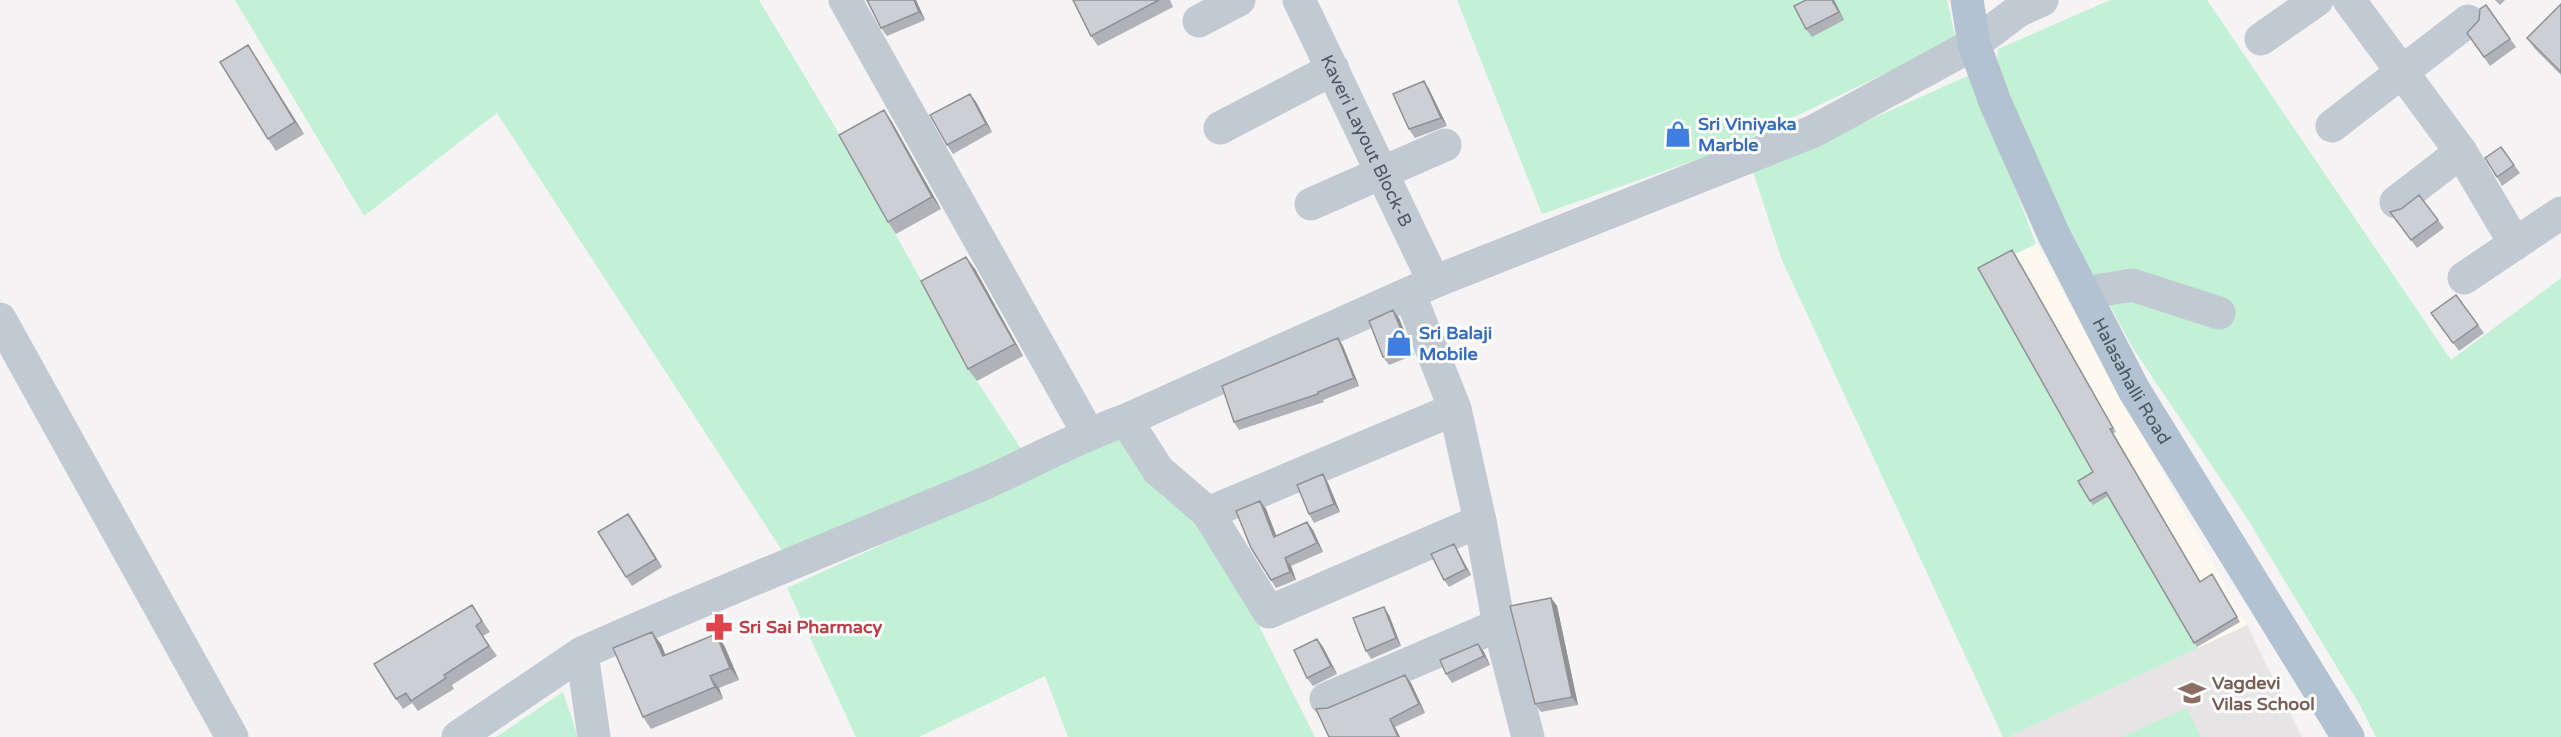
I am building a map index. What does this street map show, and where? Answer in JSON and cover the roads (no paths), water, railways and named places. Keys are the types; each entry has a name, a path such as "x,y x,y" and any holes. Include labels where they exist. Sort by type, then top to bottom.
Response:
{"main road":[{"name":"Halasahalli Road","path":"1967,0 1974,44 1995,102 2053,233 2134,390 2348,737"}],"street":[{"path":"845,0 1088,433"},
{"path":"1199,21 1239,0"},
{"name":"Kaveri Layout Block-B","path":"1299,0 1381,171 1422,288 1455,409 1524,736"},
{"path":"2261,39 2318,0"},
{"path":"2349,0 2461,152 2515,244"},
{"path":"458,737 582,653 723,591 979,485 1088,433 1126,420 1422,288 1815,131 1974,44 2024,4"},
{"path":"2332,126 2468,21"},
{"path":"1220,128 1332,69"},
{"path":"1311,204 1381,171 1445,145"},
{"path":"2396,202 2461,152"},
{"path":"2464,278 2561,213"},
{"path":"2084,293 2132,285 2219,313"},
{"path":"0,319 232,737"},
{"path":"1208,513 1455,409"},
{"path":"1126,420 1158,470 1208,513 1269,612 1480,521"},
{"path":"1326,699 1499,625"},
{"path":"582,653 594,737"}],"place":[{"name":"Sri Viniyaka Marble","path":"1678,134"},
{"name":"Sri Balaji Mobile","path":"1399,343"},
{"name":"Sri Sai Pharmacy","path":"719,627"},
{"name":"Vagdevi Vilas School","path":"2192,693"}]}
